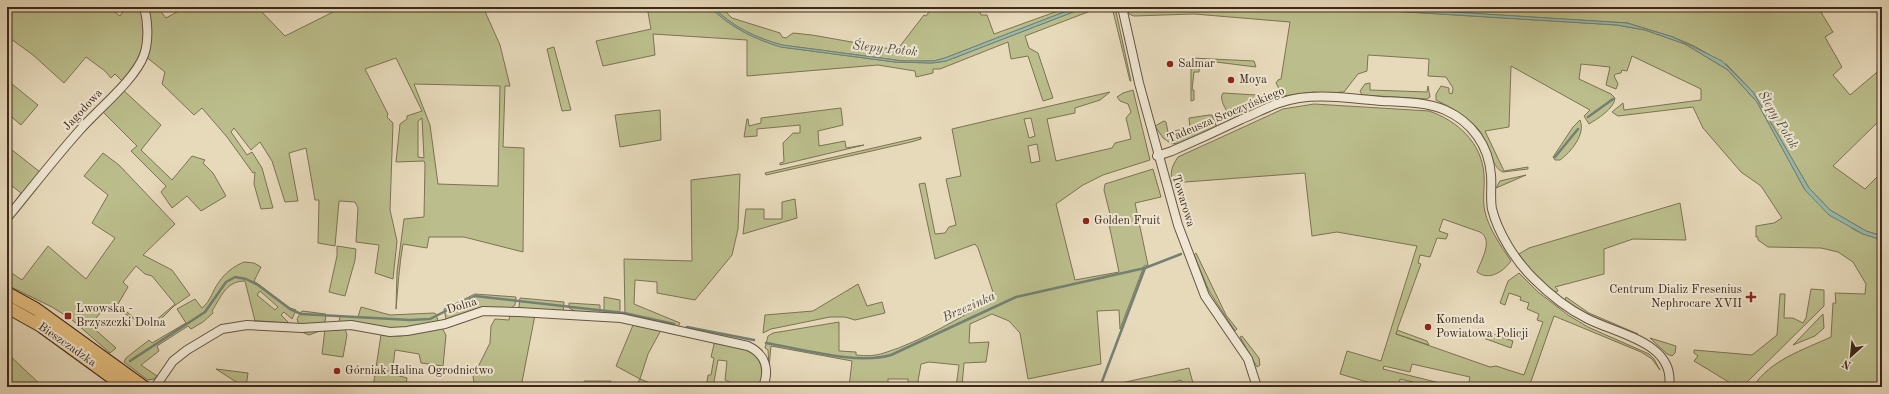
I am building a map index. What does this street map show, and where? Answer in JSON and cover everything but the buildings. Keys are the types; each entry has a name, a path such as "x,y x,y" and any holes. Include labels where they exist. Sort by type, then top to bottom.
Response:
{"main road":[{"name":"Bieszczadzka","path":"7,293 36,309 144,387"},
{"name":"Bieszczadzka","path":"7,307 41,326 125,387"}],"street":[{"name":"Jagodowa","path":"7,218 78,131 137,68 144,55 147,38 147,20 144,7"},
{"name":"Towarowa","path":"1122,7 1138,83 1178,226 1192,265 1211,305 1248,359 1257,387"},
{"name":"Tadeusza Sroczyńskiego","path":"1158,156 1276,104 1296,98 1320,96 1427,104 1445,110 1465,122 1482,144 1490,167 1491,200 1494,215 1507,241 1526,270 1540,285 1566,306 1590,320 1650,346 1660,354 1667,367 1669,387"},
{"name":"Dolna","path":"155,387 167,368 180,355 222,329 247,325 302,328 342,325 390,332 407,331 445,324 476,313 498,311 622,318 748,346 757,350 765,362 766,374 763,387"}],"green space":[{"path":"7,7 108,7 120,16 126,7 141,7 144,37 139,57 135,66 122,81 115,74 111,78 105,71 86,57 64,83 33,55 7,36"},
{"path":"146,7 157,7 166,18 186,7 257,7 285,36 343,7 483,7 500,45 510,86 505,86 503,147 524,148 523,252 464,237 429,237 427,248 403,244 396,309 397,272 404,219 424,217 425,164 424,161 396,162 400,124 407,119 407,116 422,111 396,58 365,69 388,114 387,117 393,123 390,210 397,241 393,279 375,273 379,245 356,242 358,208 355,202 339,201 335,246 318,243 319,200 315,200 306,148 289,153 298,201 285,202 272,161 260,142 251,150 234,128 231,132 247,155 252,152 262,168 273,208 261,209 254,184 255,172 253,173 227,137 202,108 194,115 162,84 165,72 145,56","holes":["414,84 500,86 498,186 438,184 430,125","422,118 424,158 418,157 418,121"]},
{"path":"647,7 710,7 726,21 743,32 781,47 895,62 932,63 946,61 1086,7 1101,7 1025,36 1029,48 1038,53 1053,98 1043,101 1028,56 1011,59 1008,42 940,69 933,69 933,73 916,77 915,71 878,65 747,76 747,40 653,34 655,55 603,66 596,41 651,29"},
{"path":"713,7 721,7 732,18 780,33 782,37 786,38 793,33 812,35 897,50 924,15 926,16 933,7 978,7 981,15 987,15 994,34 1069,7 1077,7 945,58 934,61 903,61 782,45 753,35 736,26"},
{"path":"1112,7 1115,7 1131,81 1130,81"},
{"path":"1127,7 1327,7 1617,25 1645,30 1685,44 1728,70 1757,102 1805,190 1853,229 1882,240 1882,387 1753,387 1768,370 1778,363 1798,351 1831,337 1833,303 1836,303 1835,293 1865,294 1866,284 1853,262 1838,252 1821,248 1768,247 1758,240 1758,237 1756,237 1756,226 1774,223 1782,218 1761,186 1741,172 1703,128 1693,107 1618,116 1612,112 1623,103 1624,110 1701,100 1701,89 1632,56 1627,71 1622,70 1621,73 1614,76 1618,84 1616,89 1606,85 1610,67 1581,64 1579,79 1611,94 1615,98 1612,106 1608,110 1589,124 1584,116 1590,110 1511,66 1509,127 1485,131 1504,171 1528,167 1528,169 1503,172 1495,165 1479,130 1464,116 1436,100 1436,94 1441,86 1449,88 1449,93 1452,94 1453,88 1446,77 1428,76 1429,59 1368,55 1367,71 1358,74 1344,92 1339,92 1338,94 1314,92 1283,96 1276,83 1281,79 1290,22 1194,14 1134,16 1129,14"},
{"path":"1372,7 1659,7 1665,10 1668,7 1821,7 1819,9 1833,32 1825,37 1842,67 1833,75 1850,95 1882,68 1882,118 1833,166 1865,189 1882,172 1882,236 1866,231 1830,210 1809,188 1753,92 1727,65 1694,46 1673,37 1627,23"},
{"path":"554,47 571,110 562,111 547,49"},
{"path":"1191,58 1254,61 1256,67 1200,60 1199,72 1194,72 1192,90 1194,90 1194,100 1191,101"},
{"path":"7,80 38,105 21,125 7,113"},
{"path":"1370,83 1370,90 1427,92 1428,86 1430,97 1427,99 1362,95 1360,91 1365,84"},
{"path":"122,89 161,125 141,150 172,180 192,156 205,160 203,163 213,173 226,196 201,211 187,196 172,208 161,192 166,186 131,151 137,146 103,112 85,131 83,128"},
{"path":"1133,90 1150,160 1103,175 1083,185 1056,204 1075,280 1119,272 1107,215 1110,214 1104,190 1105,184 1153,169 1161,197 1135,203 1148,265 1144,266 1120,329 1119,310 1097,311 1101,364 1028,379 1020,333 1009,321 992,314 970,324 969,343 989,342 986,362 964,363 962,386 966,387 956,387 959,365 929,362 921,364 917,387 908,387 908,379 888,379 888,387 849,387 852,361 771,346 769,367 768,350 765,348 768,336 773,333 839,322 839,351 856,352 856,355 877,355 913,342 955,321 995,298 978,248 975,244 935,259 919,184 925,183 935,234 945,233 949,227 956,225 946,179 961,176 952,129 1110,92 1100,100 1075,108 1075,113 1047,119 1056,161 1112,148 1115,143 1131,139 1126,118 1131,112 1128,104 1120,101 1117,97 1123,93","holes":["1031,118 1035,136 1029,138 1024,119","1037,144 1040,161 1031,163 1028,146"]},
{"path":"1223,93 1256,95 1268,102 1232,120 1223,103"},
{"path":"1314,104 1429,111 1440,115 1459,127 1467,135 1479,153 1484,175 1485,212 1489,225 1511,261 1504,269 1496,274 1486,276 1477,272 1486,245 1484,236 1480,232 1443,219 1439,231 1448,234 1446,239 1437,238 1430,257 1420,255 1418,263 1421,264 1397,330 1427,341 1429,345 1396,334 1490,367 1496,366 1524,375 1543,322 1537,320 1539,314 1527,309 1529,303 1520,300 1521,297 1509,293 1505,305 1500,303 1508,281 1519,273 1538,292 1568,315 1588,327 1649,354 1654,359 1660,370 1652,359 1641,352 1554,316 1529,387 1468,387 1470,377 1412,364 1410,372 1384,366 1383,369 1456,387 1435,385 1430,387 1411,387 1413,382 1400,379 1399,387 1378,383 1377,387 1373,387 1374,384 1340,374 1347,351 1381,361 1417,246 1337,232 1312,236 1305,173 1172,183 1171,179 1172,169 1178,157 1283,109"},
{"path":"841,108 843,125 818,131 819,146 845,141 846,148 864,145 780,165 780,163 784,162 783,143 793,133 800,133 800,125 757,129 757,136 744,137 747,119 749,126 761,123 761,118"},
{"path":"660,110 661,140 620,147 615,115"},
{"path":"1212,115 1216,127 1179,143 1172,144 1163,138 1155,126 1164,121 1166,122 1168,132 1190,128 1189,118"},
{"path":"1580,120 1581,131 1573,148 1560,160 1555,160 1553,157 1573,127"},
{"path":"921,137 921,139 911,142 766,175 765,173"},
{"path":"7,146 40,172 7,212 21,193 7,182"},
{"path":"103,153 119,165 175,224 143,255 172,270 190,295 174,306 157,323 155,321 175,304 152,276 145,274 136,266 123,282 128,287 118,304 136,320 108,304 90,325 116,348 110,353 71,319 52,307 7,285 7,270 22,280 48,246 86,279 115,238 92,223 108,195 84,176"},
{"path":"740,174 738,229 732,255 695,300 657,293 657,282 635,280 634,304 680,323 678,327 625,316 624,259 692,261 691,180"},
{"path":"1526,175 1496,188 1500,181"},
{"path":"795,199 797,218 743,234 746,209 764,209 764,219 782,219 782,202"},
{"path":"1680,203 1686,240 1633,239 1604,249 1604,274 1555,287 1558,290 1557,292 1547,287 1542,282 1519,254 1529,248"},
{"path":"337,246 356,249 355,260 345,296 329,292 337,256"},
{"path":"1196,253 1226,315 1237,329 1235,331 1209,291 1194,255"},
{"path":"244,262 254,263 261,267 254,281 290,308 296,310 292,319 284,312 281,315 288,322 286,323 255,321 245,281 238,282 229,287 221,295 212,311 213,313 203,322 191,329 188,326 157,346 159,351 141,365 157,376 154,379 148,380 124,362 126,358 149,340 152,343 186,323 177,309 195,299 202,308 224,276","holes":["260,291 278,307 275,310 257,295"]},
{"path":"858,284 867,306 882,302 885,313 855,320 845,317 830,317 771,329 763,333 765,315 813,311"},
{"path":"1811,289 1824,290 1824,306 1742,387 1737,387 1694,361 1698,356 1694,353 1694,350 1752,355 1777,335 1780,294 1785,294 1784,318 1793,318 1803,323 1806,318"},
{"path":"475,294 516,297 515,305 511,308 475,310 448,320 446,319 444,309"},
{"path":"604,297 620,300 620,310 616,315 604,314"},
{"path":"1566,297 1589,313 1638,334 1588,315 1565,300"},
{"path":"520,298 564,302 563,313 523,309 519,307"},
{"path":"569,303 600,305 600,313 579,313 569,308"},
{"path":"361,307 390,315 434,313 436,314 438,321 437,323 396,329 339,322 340,316 358,317"},
{"path":"302,311 326,314 325,322 299,325 297,319"},
{"path":"510,313 535,315 521,387 475,387 473,377 490,343 491,326 495,319 509,320"},
{"path":"1823,314 1824,328 1815,336 1793,345"},
{"path":"633,325 661,330 648,354 640,379 616,366"},
{"path":"442,328 446,335 443,366 421,363 419,354 395,350 392,374 407,378 406,387 373,387 381,335 400,336"},
{"path":"324,329 309,335 297,330"},
{"path":"325,329 345,329 347,335 343,357 322,354"},
{"path":"1478,329 1513,341 1511,348 1475,335"},
{"path":"1242,336 1259,358 1260,365 1257,367 1240,337"},
{"path":"1650,338 1676,346 1675,353 1672,356 1667,354"},
{"path":"715,340 747,347 763,363 761,387 734,387 730,382 725,380 727,361 718,360 713,387 710,387 710,383 707,382 708,375 711,375 714,358 711,357"},
{"path":"7,353 43,387 7,387"},
{"path":"1189,368 1194,387 1184,387 1181,380 1154,387 1103,387"},
{"path":"216,369 248,373 246,387 244,387"},
{"path":"640,379 661,387 635,387"},
{"path":"584,381 611,381 610,387 584,387"}],"water":[{"path":"710,7 713,7 736,26 753,35 782,45 903,61 934,61 1077,7 1086,7 946,61 932,63 895,62 781,47 743,32 726,21"},
{"path":"1327,7 1372,7 1627,23 1673,37 1722,61 1753,92 1809,188 1830,210 1866,231 1882,236 1882,240 1863,234 1829,215 1805,190 1757,102 1728,70 1685,44 1645,30 1617,25"}],"waterway":[{"path":"1588,117 1613,99"},
{"path":"1555,157 1578,129"},
{"name":"Brzezinka","path":"766,343 846,357 877,358 891,355 1016,297 1145,268 1181,254"},
{"path":"1100,387 1145,268"},
{"path":"130,361 205,312 226,282 235,277 246,279 258,285 290,309 301,314 410,320 430,319 475,296 624,313 674,324"},
{"path":"687,327 754,340"}],"place":[{"name":"Salmar","path":"1170,64"},
{"name":"Moya","path":"1231,80"},
{"name":"Golden Fruit","path":"1086,221"},
{"name":"Centrum Dializ Fresenius Nephrocare XVII","path":"1751,297"},
{"name":"Lwowska - Brzyszczki Dolna","path":"68,316"},
{"name":"Komenda Powiatowa Policji","path":"1428,327"},
{"name":"Górniak Halina Ogrodnictwo","path":"337,371"}],"water label":[{"name":"Ślepy Potok","path":"885,49"},
{"name":"Ślepy Potok","path":"1778,120"}]}
